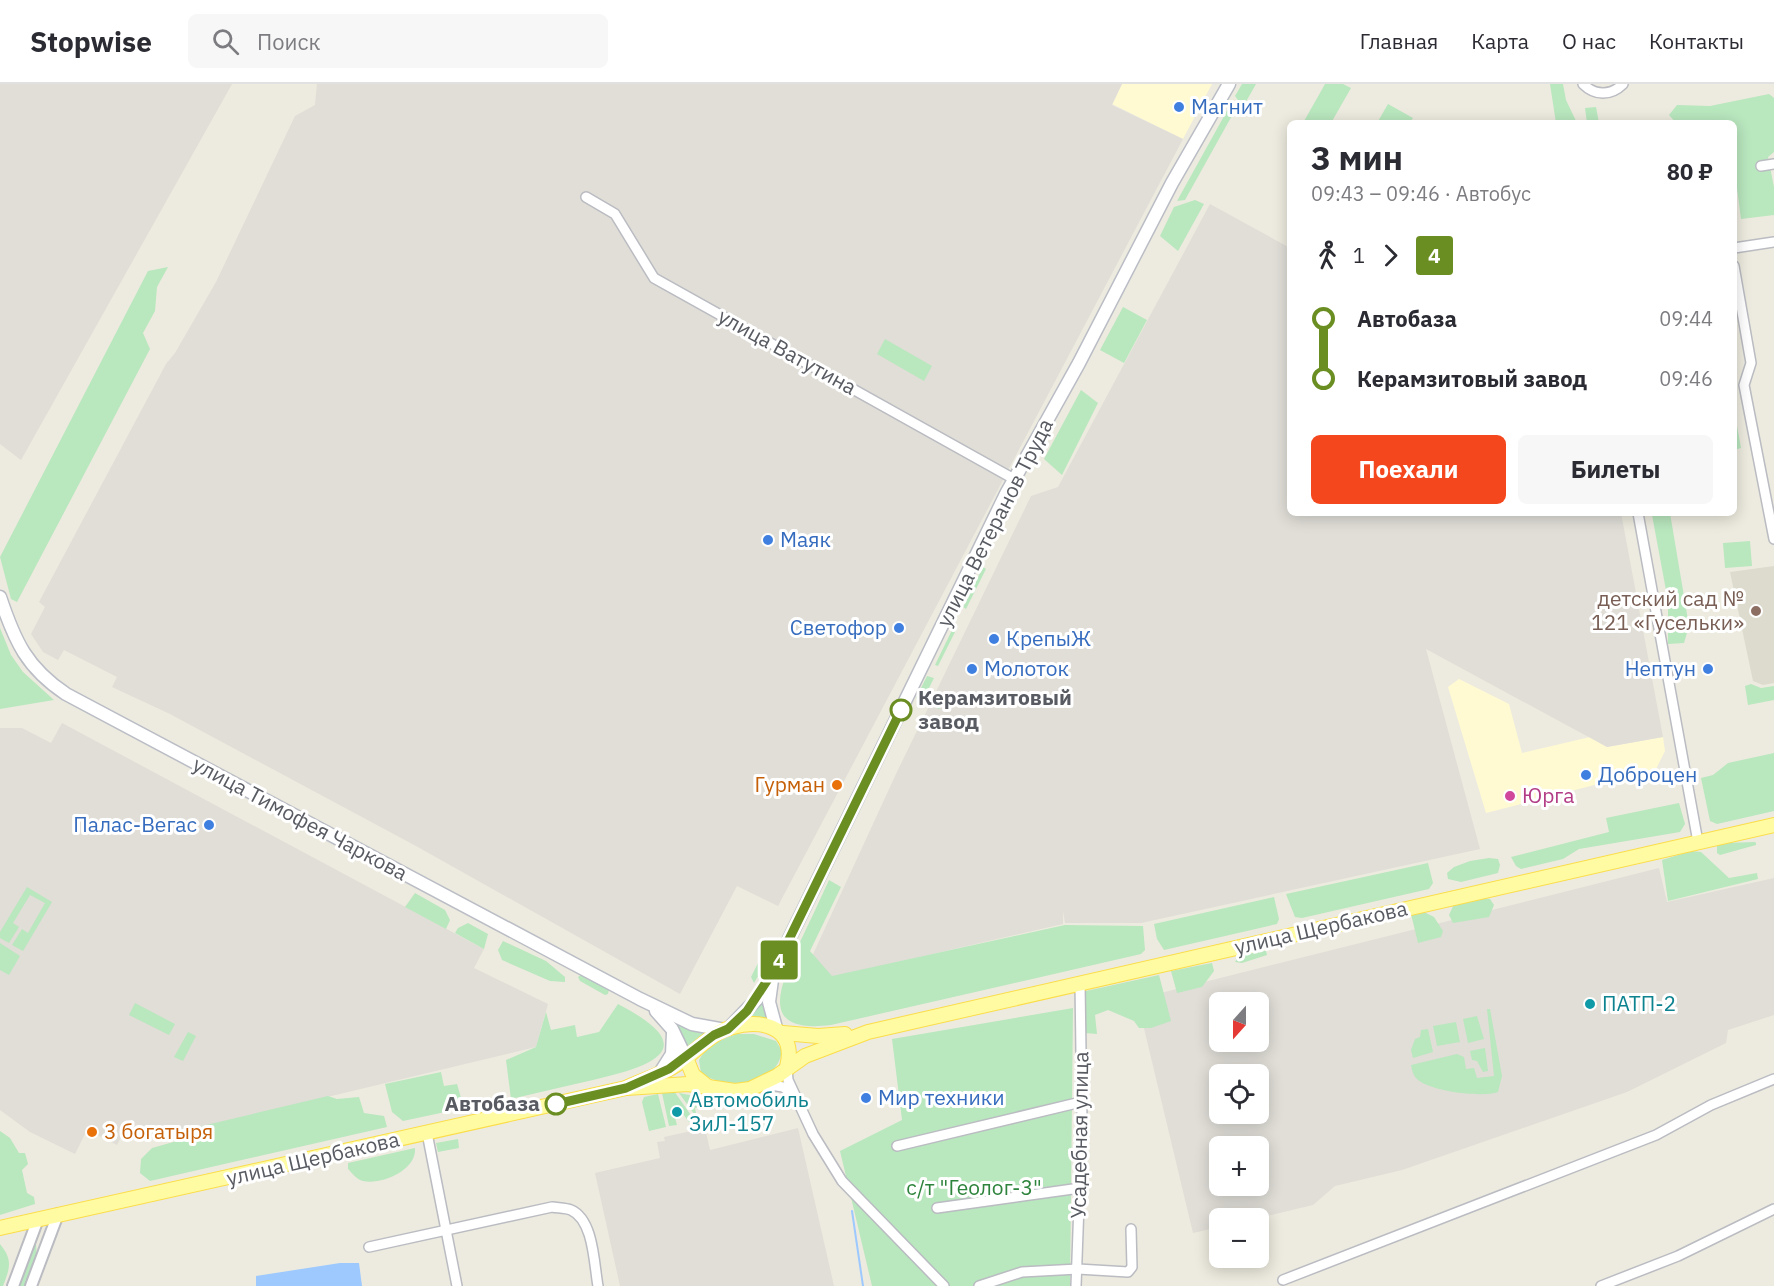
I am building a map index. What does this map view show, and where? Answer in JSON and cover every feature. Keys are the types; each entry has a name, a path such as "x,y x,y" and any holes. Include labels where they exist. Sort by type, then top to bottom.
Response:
{"main road":[{"name":"улица Ветеранов Труда","path":"774,970 1014,479 1079,363 1172,183 1229,84"},
{"name":"улица Тимофея Чаркова","path":"0,597 18,645 30,665 46,681 66,694 640,999"},
{"name":"улица Щербакова","path":"868,1032 1774,825"},
{"path":"626,1088 686,1058 706,1041 726,1029 757,999 774,970"},
{"path":"774,970 769,1002 790,1050 787,1067"},
{"path":"640,999 692,1024 726,1029 747,1026 818,1036 868,1032"},
{"path":"640,999 672,1029 693,1075 709,1087"},
{"path":"660,1073 672,1054 672,1029"},
{"path":"626,1088 688,1084 735,1091 764,1084 787,1067 821,1048 868,1032"},
{"name":"улица Щербакова","path":"0,1228 626,1088"}],"street":[{"path":"1583,84 1591,91 1601,93 1612,92 1623,84"},
{"path":"1761,166 1774,164"},
{"name":"улица Ватутина","path":"586,197 615,214 654,278 1014,479"},
{"path":"1737,248 1774,242"},
{"path":"1737,285 1750,363 1744,385 1774,539"},
{"path":"1639,516 1698,842"},
{"name":"Усадебная улица","path":"1076,1286 1080,1188 1080,983"},
{"path":"787,1067 788,1080 813,1134 842,1181 944,1286"},
{"path":"1283,1280 1656,1135 1711,1105 1774,1079"},
{"path":"764,1084 783,1087 796,1097"},
{"path":"897,1146 1081,1102"},
{"path":"427,1133 457,1286"},
{"path":"937,1208 1080,1188"},
{"path":"369,1247 552,1207 573,1210 587,1225 598,1286"},
{"path":"1601,1286 1678,1256 1774,1209"},
{"path":"31,1286 58,1215"},
{"path":"13,1286 38,1219"},
{"path":"979,1286 1022,1272 1077,1269 1128,1272 1132,1267 1131,1229"}],"shaded area":[{"path":"0,84 232,84 21,460 0,444"},
{"path":"317,84 1122,84 1112,105 1183,139 778,906 737,886 680,994 416,846 170,714 112,687 117,677 64,650 58,660 43,652 31,634 45,607 39,602 166,364 175,353 216,282 295,116 315,105"},
{"path":"1122,84 1212,84 1183,139 1112,104"},
{"path":"1210,204 1287,246 1287,516 1622,516 1663,737 1607,747 1426,649 1480,849 1141,923 1065,923 1063,911 1063,924 807,983 803,976 896,774 1031,496 1058,487"},
{"name":"детский сад № 121 «Гусельки»","path":"1774,566 1774,683 1763,685 1753,681 1730,572"},
{"path":"1459,679 1509,704 1522,753 1590,737 1607,747 1663,737 1665,751 1656,769 1486,813 1448,687"},
{"path":"62,723 484,949 474,968 548,1004 536,1047 139,1142 123,1133 117,1145 87,1130 75,1154 30,1132 0,1110 0,728 22,728 51,743"},
{"path":"1659,868 1667,902 1774,878 1774,1015 1728,1030 1726,1043 1627,1092 1402,1170 1335,1186 1313,1205 1269,1215 1269,1208 1209,1208 1209,1229 1193,1233 1137,999"},
{"path":"705,1128 710,1150 798,1128 834,1286 620,1286 595,1173 660,1158 657,1142 665,1141 664,1137"}],"green space":[{"path":"1242,84 1256,84 1243,107 1235,96"},
{"path":"1325,84 1343,84 1351,88 1333,120 1305,120"},
{"path":"1550,84 1563,84 1566,100 1576,120 1556,120"},
{"path":"1769,94 1774,98 1774,152 1768,157 1774,187 1774,215 1741,219 1737,188 1737,120 1673,120 1669,115 1677,105 1710,106"},
{"path":"1388,104 1413,118 1412,120 1379,120"},
{"path":"1596,107 1598,120 1587,120 1585,108"},
{"path":"1228,109 1234,112 1185,200 1177,201"},
{"path":"1195,200 1204,204 1178,251 1160,236 1174,207"},
{"path":"168,267 157,287 155,311 143,333 150,349 17,602 11,599 0,557 148,271"},
{"path":"1123,307 1147,320 1124,363 1100,350"},
{"path":"885,339 932,366 924,381 877,354"},
{"path":"1081,390 1098,403 1062,475 1044,459"},
{"path":"1737,426 1741,448 1737,449"},
{"path":"1652,516 1671,516 1689,626 1684,643 1668,644 1668,601"},
{"path":"1750,541 1752,566 1725,568 1723,543"},
{"path":"983,567 986,569 966,609 963,607"},
{"path":"0,628 11,655 23,672 54,700 0,709"},
{"path":"953,628 957,628 938,666 935,665"},
{"path":"927,676 934,678 924,698 941,707 939,709 916,698"},
{"path":"1751,684 1761,688 1774,686 1774,700 1748,705 1745,686"},
{"path":"1774,753 1774,811 1717,824 1710,821 1701,778 1713,775 1728,763"},
{"path":"1679,803 1685,824 1680,832 1579,849 1563,859 1521,869 1516,866 1511,857 1609,832 1606,818"},
{"path":"1755,842 1756,845 1720,855 1717,853 1717,845"},
{"path":"1691,851 1701,852 1729,878 1757,873 1758,879 1668,901 1662,860"},
{"path":"1498,859 1500,865 1498,873 1461,882 1448,879 1447,873 1454,867 1470,861"},
{"path":"1428,863 1433,883 1429,889 1302,918 1295,917 1286,894"},
{"path":"829,880 841,887 810,951 832,976 1065,925 1143,926 1145,950 1141,954 831,1025 808,1026 792,1022 784,1015 780,1004 781,991 785,976"},
{"path":"27,887 52,902 23,951 12,945 22,929 28,933 45,903 30,895 13,923 19,927 9,943 0,938 0,932"},
{"path":"415,893 445,910 450,920 446,929 405,907"},
{"path":"1274,897 1279,919 1277,924 1164,950 1157,939 1154,924"},
{"path":"1482,898 1490,899 1494,905 1489,917 1453,923 1449,915 1454,904"},
{"path":"1424,912 1434,917 1443,931 1441,937 1418,943 1411,914"},
{"path":"468,923 488,934 484,949 455,933 458,928"},
{"path":"503,941 546,961 565,977 565,982 550,981 502,960 498,950"},
{"path":"0,943 20,956 9,975 0,970"},
{"path":"1266,951 1267,955 1242,963 1235,962 1239,956"},
{"path":"759,961 765,964 754,983 751,977"},
{"path":"1212,963 1214,971 1202,987 1177,993 1171,971"},
{"path":"582,974 609,989 608,994 605,995 580,981 578,977"},
{"path":"1159,975 1171,1021 1151,1028 1139,1028 1134,1021 1108,1010 1095,1015 1097,1034 1085,1033 1086,991"},
{"path":"764,997 763,1007 768,1024 745,1021"},
{"path":"135,1003 175,1024 169,1035 129,1015"},
{"path":"618,1004 644,1019 659,1032 664,1044 661,1053 651,1061 615,1075 511,1099 506,1060 536,1047 546,1012 551,1030 575,1025 577,1037 599,1032"},
{"name":"с/т \"Геолог-3\"","path":"1073,1008 1070,1286 872,1286 840,1151 902,1120 892,1039"},
{"path":"1487,1009 1490,1009 1502,1076 1498,1092 1468,1094 1443,1090 1422,1083 1416,1078 1411,1065 1457,1054 1464,1057 1466,1069 1474,1068 1477,1078 1494,1076"},
{"path":"1477,1016 1484,1039 1468,1043 1463,1019"},
{"path":"672,1020 707,1033 687,1048"},
{"path":"1456,1022 1460,1042 1437,1046 1433,1026"},
{"path":"1428,1029 1433,1052 1413,1058 1411,1050 1415,1039 1420,1037 1421,1030"},
{"path":"188,1032 196,1036 183,1061 174,1057"},
{"path":"737,1034 754,1034 776,1041 782,1051 778,1063 770,1072 748,1082 723,1082 701,1073 699,1060 706,1050 720,1040"},
{"path":"1485,1048 1488,1071 1483,1072 1477,1061 1472,1060 1470,1051"},
{"path":"441,1072 444,1086 457,1084 464,1108 403,1121 392,1112 385,1084"},
{"path":"674,1091 695,1121 689,1122 677,1106 672,1107 677,1125 669,1126 662,1093"},
{"path":"679,1093 705,1098 709,1104 695,1108 697,1118"},
{"path":"658,1094 666,1127 649,1131 642,1102 644,1097"},
{"path":"328,1096 337,1099 359,1097 364,1113 384,1116 387,1127 150,1181 140,1173 141,1159 152,1148 177,1141 181,1131"},
{"path":"0,1131 10,1138 19,1153 25,1153 28,1164 22,1170 27,1193 34,1197 35,1204 0,1215"},
{"path":"458,1139 459,1148 438,1152 436,1143"},
{"path":"415,1148 414,1156 404,1169 379,1181 363,1181 348,1169 348,1163"},
{"path":"36,1243 37,1261 27,1286 18,1286"},
{"path":"0,1244 9,1260 3,1286 0,1286"}],"water":[{"path":"340,1263 359,1263 362,1286 256,1286 256,1276"}],"waterway":[{"path":"852,1211 863,1286"}],"bus line":[{"name":"4","path":"556,1104 626,1088 669,1069 714,1035 728,1029 747,1011 774,970 901,710"}],"place":[{"name":"Магнит","path":"1179,107"},
{"name":"Маяк","path":"768,540"},
{"name":"детский сад № 121 «Гусельки»","path":"1756,611"},
{"name":"Светофор","path":"899,628"},
{"name":"КрепыЖ","path":"994,639"},
{"name":"Молоток","path":"972,669"},
{"name":"Нептун","path":"1708,669"},
{"name":"Керамзитовый завод","path":"901,710"},
{"name":"Доброцен","path":"1586,775"},
{"name":"Гурман","path":"837,785"},
{"name":"Юрга","path":"1510,796"},
{"name":"Палас-Вегас","path":"209,825"},
{"name":"ПАТП-2","path":"1590,1004"},
{"name":"Мир техники","path":"866,1098"},
{"name":"Автобаза","path":"556,1104"},
{"name":"Автомобиль ЗиЛ-157","path":"677,1112"},
{"name":"3 богатыря","path":"92,1132"}]}
